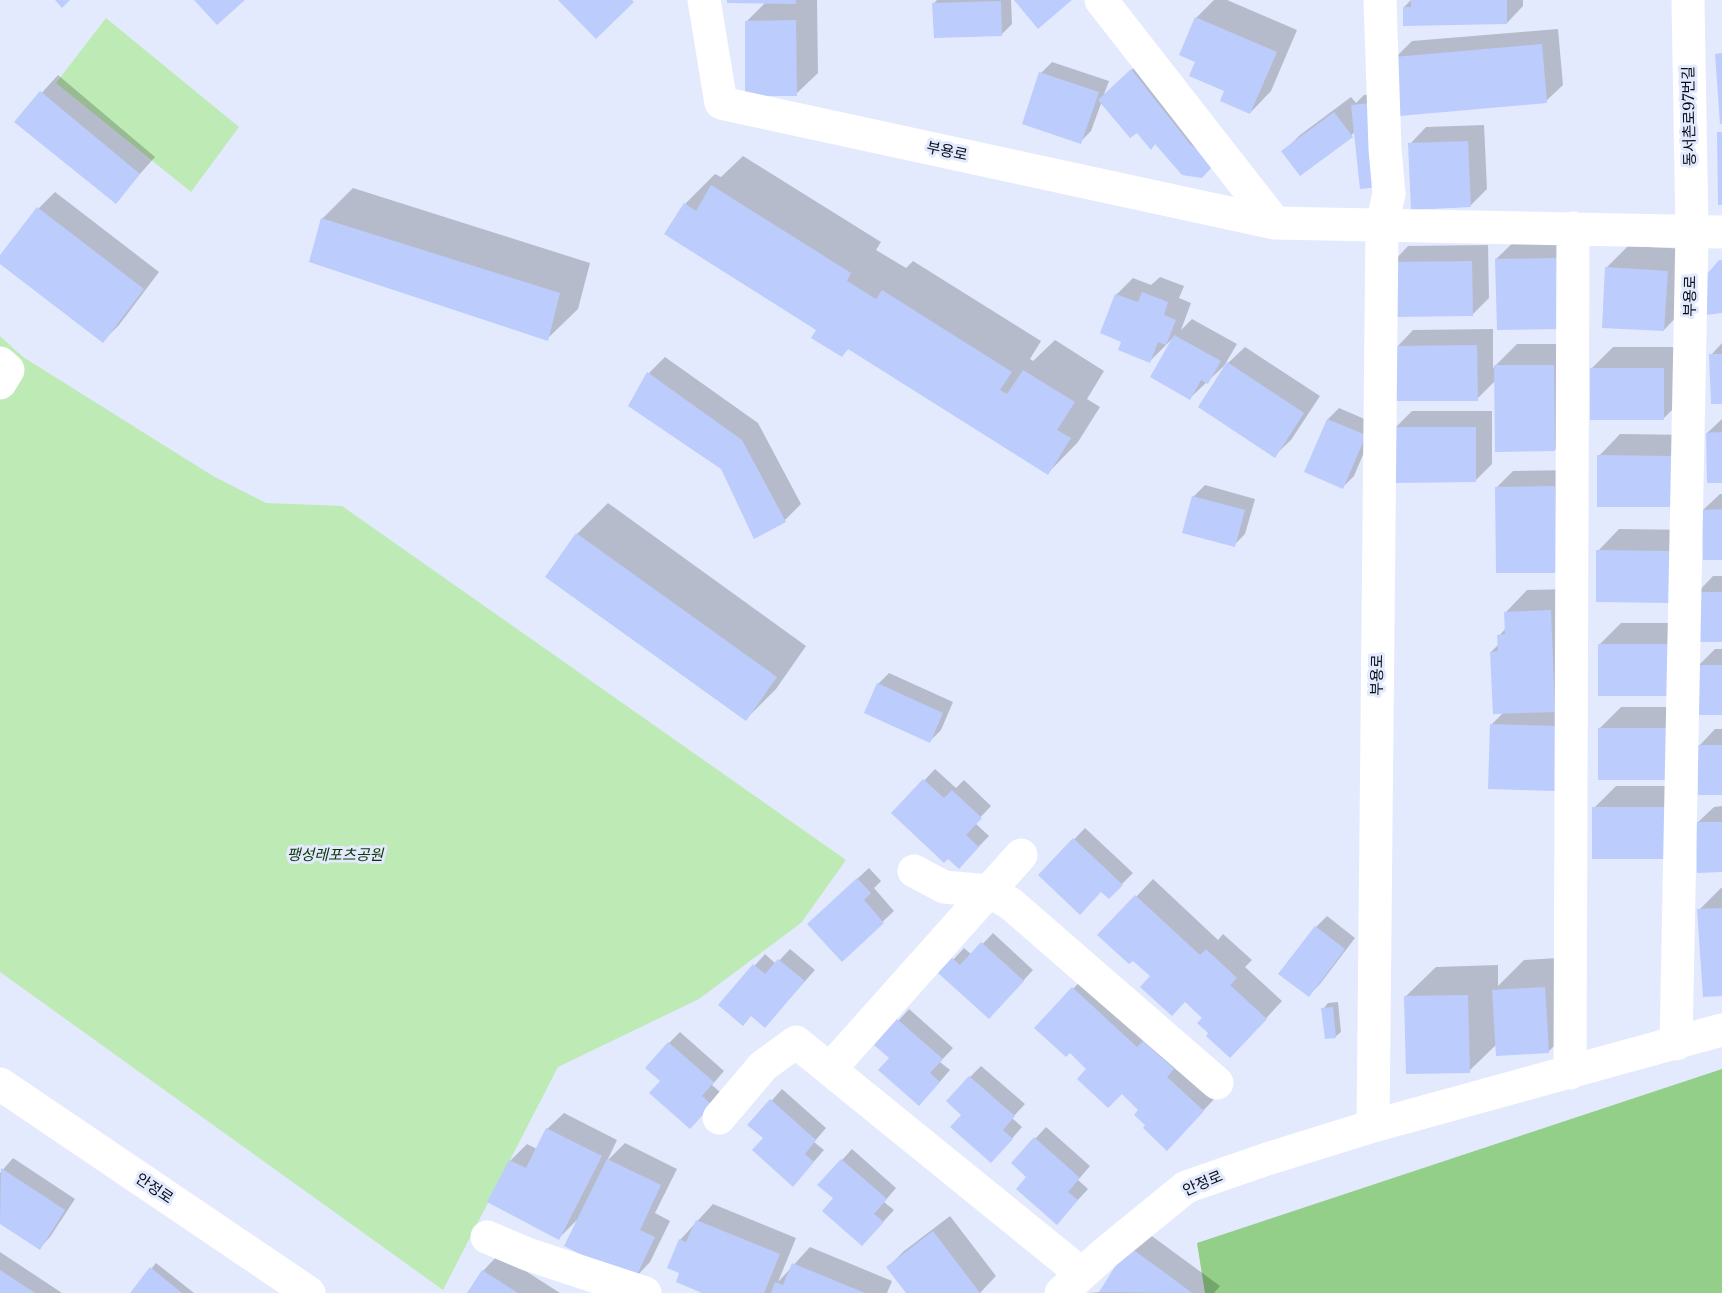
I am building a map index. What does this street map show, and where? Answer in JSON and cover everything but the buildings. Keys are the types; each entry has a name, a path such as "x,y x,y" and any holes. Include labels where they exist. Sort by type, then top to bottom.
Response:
{"street":[{"name":"부용로","path":"704,0 721,104 1275,223 1707,232 1676,1044"},
{"path":"1101,0 1275,223"},
{"path":"1380,0 1385,149 1389,195 1382,224"},
{"name":"동서촌로97번길","path":"1688,0 1707,232"},
{"name":"부용로","path":"1374,1126 1382,224"},
{"path":"1570,1073 1572,228"},
{"path":"0,363 8,370 0,383"},
{"path":"830,1070 1021,855"},
{"path":"914,871 944,887 989,891 1011,904 1217,1083"},
{"name":"안정로","path":"1071,1284 1186,1187 1374,1126 1722,1030"},
{"path":"719,1118 763,1066 796,1042 1071,1284"},
{"name":"안정로","path":"0,1084 308,1293"},
{"path":"487,1237 527,1254 645,1293"}],"green space":[{"path":"106,18 239,127 191,192 56,83"},
{"name":"팽성레포츠공원","path":"0,336 23,357 213,476 266,503 342,506 846,860 801,923 699,999 558,1067 443,1290 0,972"},
{"path":"1722,1069 1722,1293 1205,1293 1197,1243"}]}
